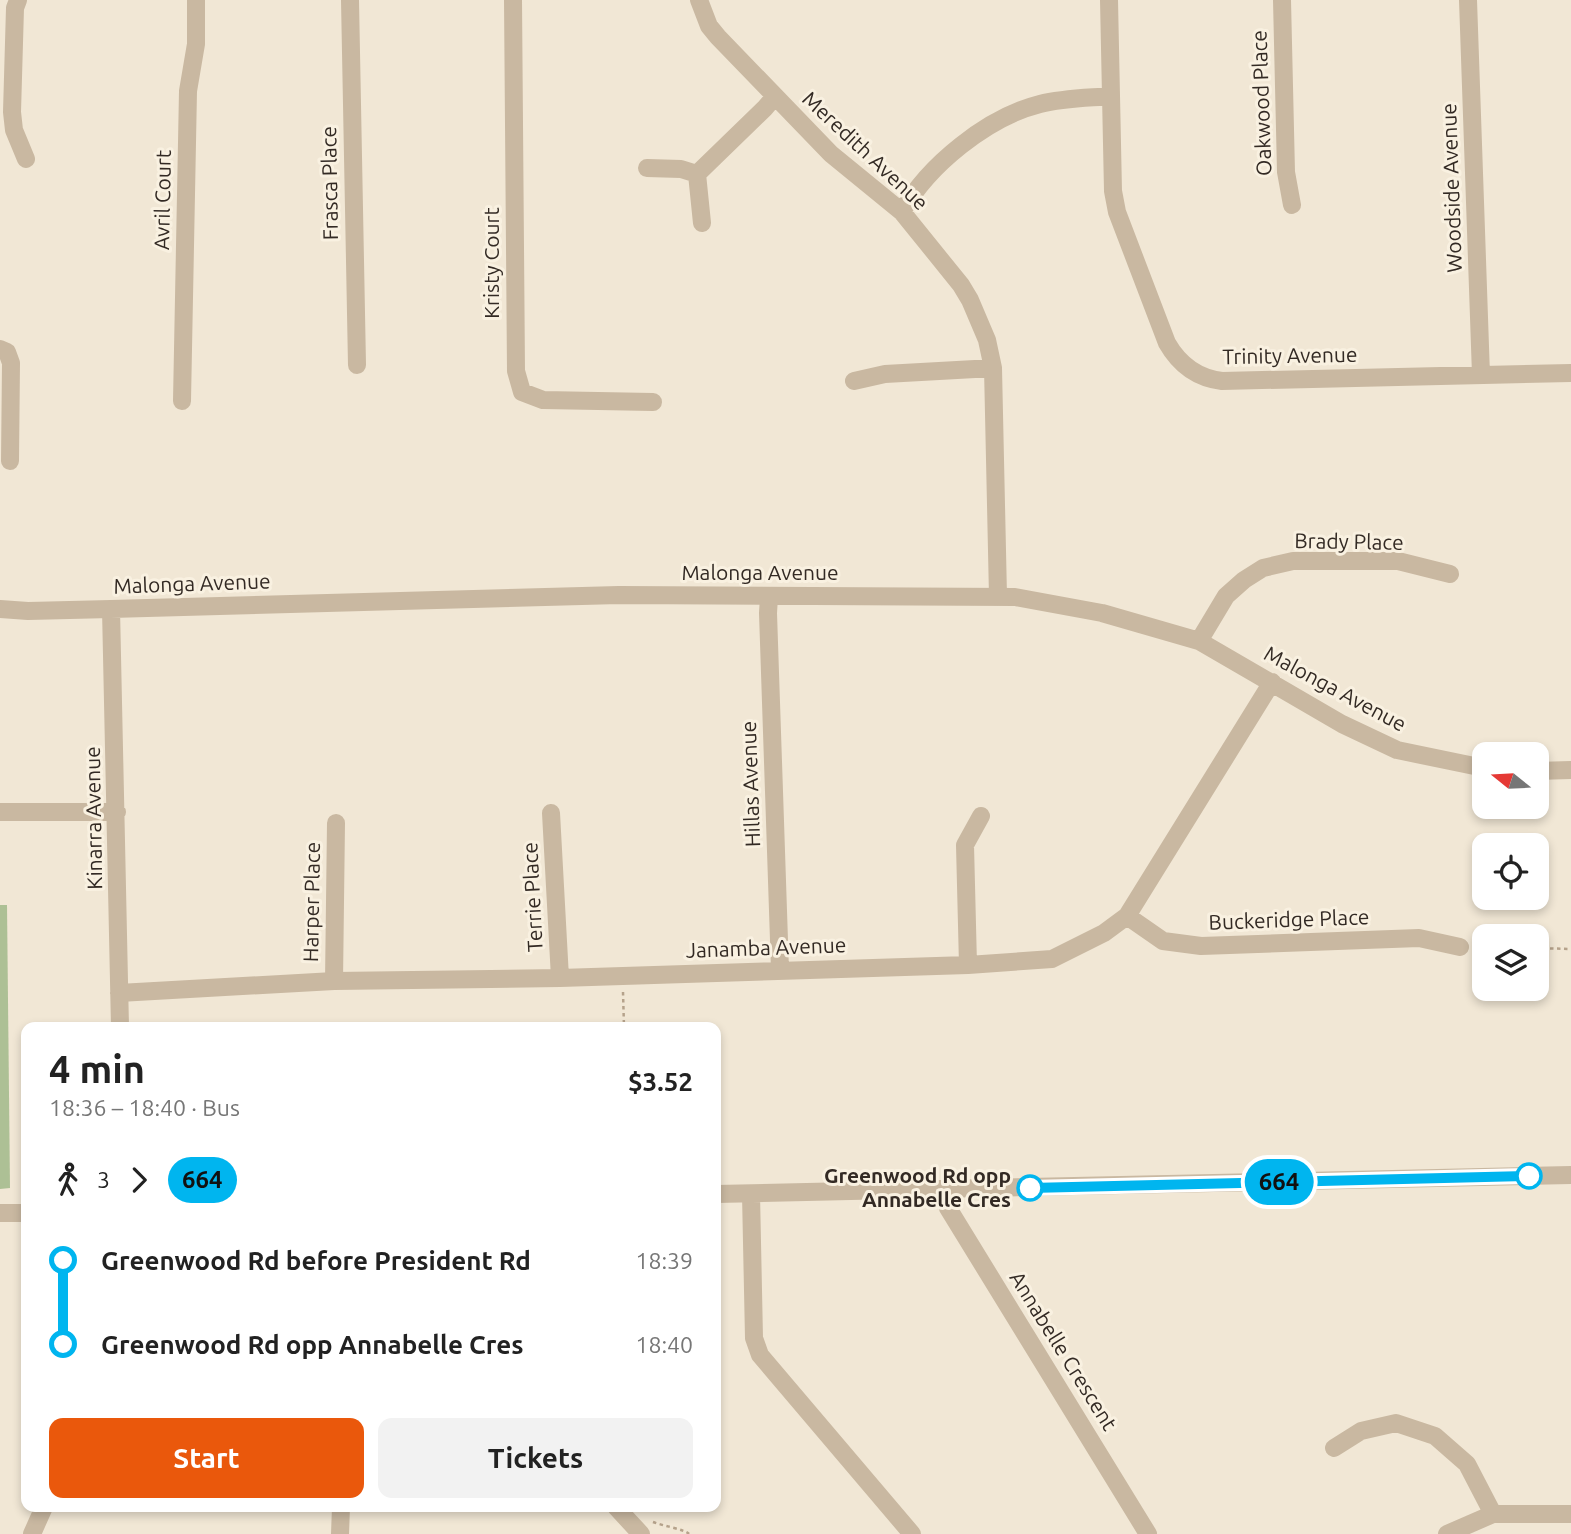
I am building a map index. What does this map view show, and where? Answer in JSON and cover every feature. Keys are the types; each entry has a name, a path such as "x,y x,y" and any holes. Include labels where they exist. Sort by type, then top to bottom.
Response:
{"street":[{"path":"18,0 15,8 12,112 14,130 26,159"},
{"name":"Avril Court","path":"182,401 188,91 196,44 196,0"},
{"name":"Frasca Place","path":"350,0 357,365"},
{"name":"Kristy Court","path":"513,0 516,371 522,392 543,400 653,402"},
{"name":"Meredith Avenue","path":"699,0 709,26 831,154 902,212 966,293 987,340 993,368 998,596"},
{"name":"Trinity Avenue","path":"1109,0 1113,191 1117,212 1167,342 1184,365 1196,373 1222,381 1571,373"},
{"name":"Oakwood Place","path":"1282,0 1286,172 1292,205"},
{"name":"Woodside Avenue","path":"1468,0 1481,375"},
{"path":"697,174 775,96"},
{"path":"902,212 910,197 936,168 996,121 1018,110 1061,99 1111,96"},
{"path":"647,168 681,169 697,174"},
{"path":"697,174 702,223"},
{"path":"0,349 7,352 11,363 10,461"},
{"path":"854,381 885,374 993,368"},
{"name":"Brady Place","path":"1199,641 1226,596 1263,568 1293,561 1398,561 1450,574"},
{"name":"Malonga Avenue","path":"0,609 28,611 619,595 998,596 1102,612 1199,641 1342,723 1397,750 1472,766"},
{"name":"Hillas Avenue","path":"769,597 780,970"},
{"name":"Kinarra Avenue","path":"111,609 120,1022"},
{"name":"Janamba Avenue","path":"119,993 334,981 561,978 1052,960 1104,933 1127,916 1272,682"},
{"path":"1549,771 1571,770"},
{"path":"0,812 117,812"},
{"name":"Terrie Place","path":"551,813 561,978"},
{"path":"968,965 965,845 981,816"},
{"name":"Harper Place","path":"334,981 336,823"},
{"name":"Buckeridge Place","path":"1127,916 1163,941 1201,946 1419,938 1460,947"},
{"path":"721,1194 1571,1175"},
{"name":"Annabelle Crescent","path":"947,1188 948,1208 1149,1534"},
{"path":"751,1194 754,1338 760,1355 912,1534"},
{"path":"0,1213 21,1213"},
{"path":"1334,1448 1361,1431 1396,1423 1435,1436 1467,1464 1493,1514"},
{"path":"32,1534 42,1512"},
{"path":"340,1534 341,1512"},
{"path":"624,1512 646,1528"},
{"path":"1447,1534 1493,1514 1571,1514"}],"path":[{"path":"1549,948 1571,948"},
{"path":"622,976 624,1022"},
{"path":"646,1528 685,1530 690,1534"}],"green space":[{"path":"0,905 7,905 10,1188 0,1189"}],"bus line":[{"name":"664","path":"1030,1188 1529,1176"}],"place":[{"name":"Greenwood Rd opp Annabelle Cres","path":"1030,1188"}]}
